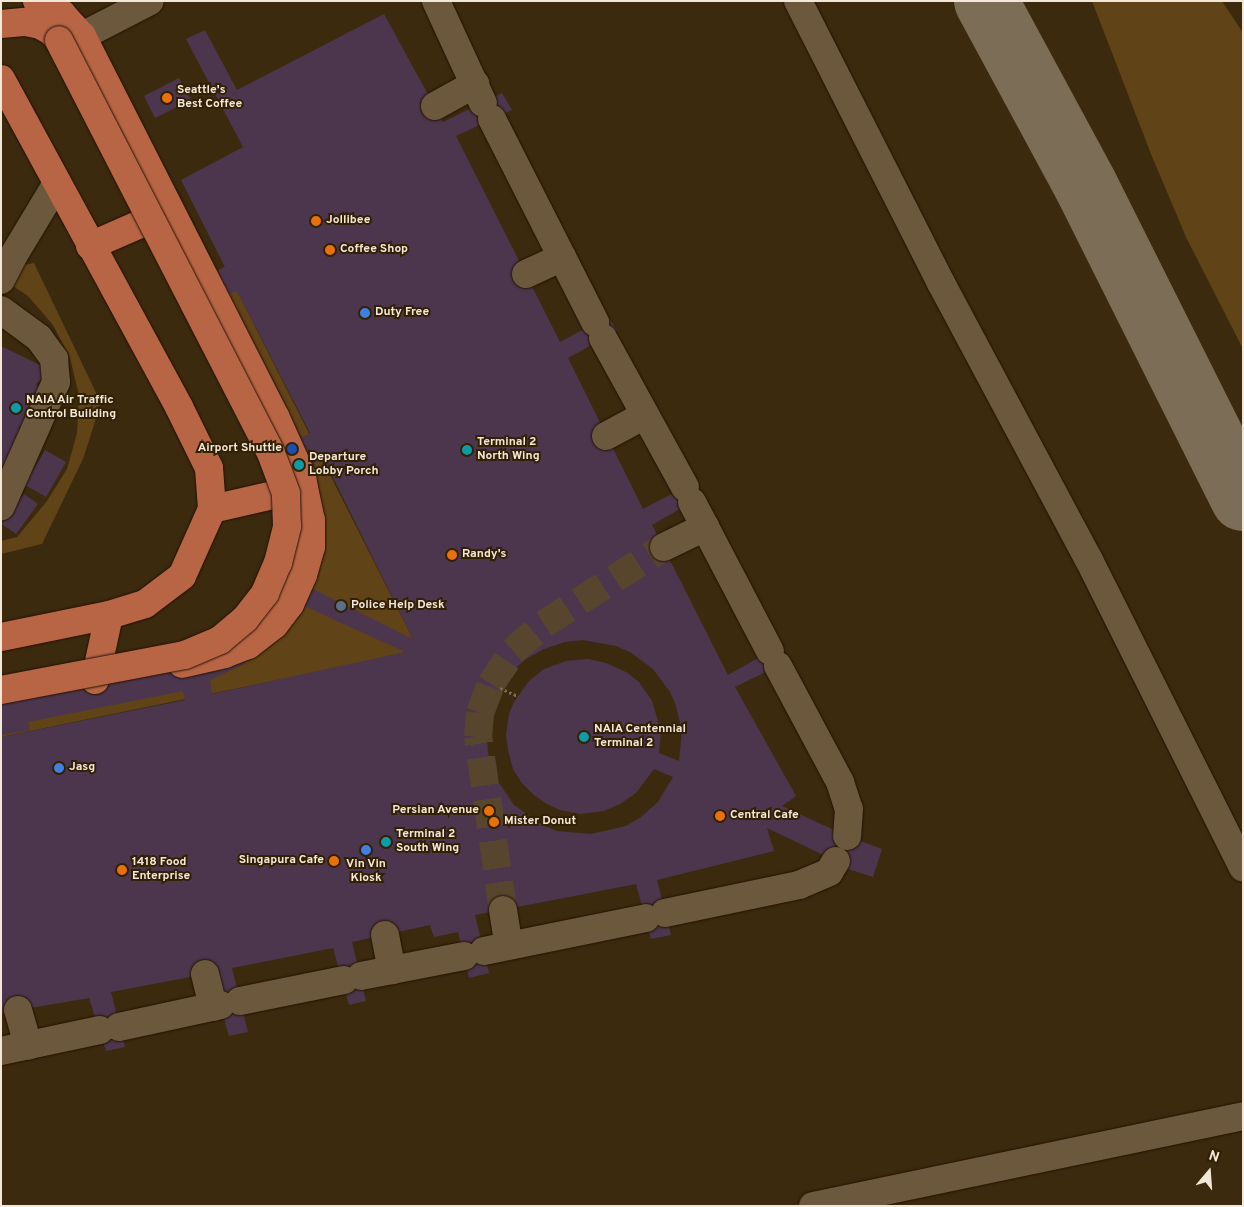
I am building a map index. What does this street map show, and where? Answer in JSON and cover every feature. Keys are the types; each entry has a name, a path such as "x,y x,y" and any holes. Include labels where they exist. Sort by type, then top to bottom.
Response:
{"main road":[{"path":"1,698 225,654 248,644 274,626 290,604 303,575 311,547 311,520 302,476 275,416 82,36 62,14 37,1"},
{"path":"1,24 26,22 40,25 51,31 59,40 270,453 286,494 287,526 278,563 265,593 245,619 220,640 185,655 1,690"},
{"path":"1,79 210,468 212,509 182,576 145,604 109,615 1,636"},
{"path":"90,246 170,211"},
{"path":"212,509 304,488"},
{"path":"95,680 109,615"}],"lane":[{"path":"82,36 150,1"},
{"path":"436,1 483,102 599,330 689,494 840,782 848,809 847,836"},
{"path":"798,1 938,276 1089,560 1243,868"},
{"path":"434,106 483,102"},
{"path":"1,280 57,183"},
{"path":"526,274 562,257"},
{"path":"1,310 39,338 54,359 56,382 1,506"},
{"path":"606,436 645,415"},
{"path":"664,547 705,527"},
{"path":"1,1051 800,885 829,872 836,861"},
{"path":"486,951 503,910"},
{"path":"385,935 392,970"},
{"path":"205,974 225,1004"},
{"path":"18,1010 28,1046"},
{"path":"813,1206 1243,1116"}],"path":[{"path":"500,688 518,696"}],"shaded area":[{"path":"1092,1 1222,1 1243,33 1243,349 1186,237 1151,154"},
{"path":"34,263 101,403 83,459 42,544 1,554 1,541 17,537 47,501 67,469 77,433 79,395 70,358 53,325 28,296 13,286 24,265"},
{"path":"225,267 413,639 405,652 384,658 1,737 1,696 196,654 286,553 217,271"}],"building":[{"path":"384,14 443,122 502,93 512,110 456,136 560,342 608,316 617,331 568,358 643,509 685,487 699,498 652,525 728,675 776,648 778,666 735,687 796,796 782,806 847,836 882,849 873,877 836,865 836,861 767,828 774,851 657,880 671,935 651,939 636,884 475,915 489,973 469,978 458,932 434,937 430,925 352,942 366,1001 349,1005 333,948 232,968 248,1032 229,1036 211,973 111,992 125,1047 106,1051 89,998 1,1013 1,737 185,700 183,691 28,722 30,730 2,735 1,696 196,654 286,553 217,271 225,267 181,180 243,147 186,39 205,30 237,90","holes":["237,291 310,433 302,438 229,294","323,457 413,639 309,587 322,514 314,463","300,604 405,652 212,694 210,680 242,665 262,651","583,640 616,646 630,652 653,669 670,692 675,703 682,730 679,761 659,753 661,731 652,701 639,682 626,672 606,663 588,659 566,661 544,669 529,681 514,702 509,714 506,735 513,769 521,782 534,795 547,804 560,810 580,814 604,811 620,804 636,793 654,769 673,777 658,802 641,817 626,826 591,834 557,831 542,825 514,805 497,780 491,767 487,732 496,694 512,671 526,659 544,649 565,642"]},
{"name":"Seattle's Best Coffee","path":"179,78 191,100 155,118 144,96"},
{"name":"NAIA Air Traffic Control Building","path":"1,346 44,367 47,374 36,384 41,389 32,397 38,403 24,414 29,419 18,428 23,434 1,468"},
{"path":"45,450 66,462 46,497 25,485"},
{"path":"24,494 38,504 16,534 2,524"}],"taxiway":[{"path":"986,1 1086,186 1243,499"}],"tunnel":[{"path":"503,910 478,737 480,713 491,684 513,651 544,624 664,547"}],"place":[{"name":"Seattle's Best Coffee","path":"167,98"},
{"name":"Jollibee","path":"316,221"},
{"name":"Coffee Shop","path":"330,250"},
{"name":"Duty Free","path":"365,313"},
{"name":"NAIA Air Traffic Control Building","path":"16,408"},
{"name":"Airport Shuttle","path":"292,449"},
{"name":"Terminal 2 North Wing","path":"467,450"},
{"name":"Departure Lobby Porch","path":"299,465"},
{"name":"Randy's","path":"452,555"},
{"name":"Police Help Desk","path":"341,606"},
{"name":"NAIA Centennial Terminal 2","path":"584,737"},
{"name":"Jasg","path":"59,768"},
{"name":"Persian Avenue","path":"489,811"},
{"name":"Central Cafe","path":"720,816"},
{"name":"Mister Donut","path":"494,822"},
{"name":"Terminal 2 South Wing","path":"386,842"},
{"name":"Vin Vin Kiosk","path":"366,850"},
{"name":"Singapura Cafe","path":"334,861"},
{"name":"1418 Food Enterprise","path":"122,870"}]}
